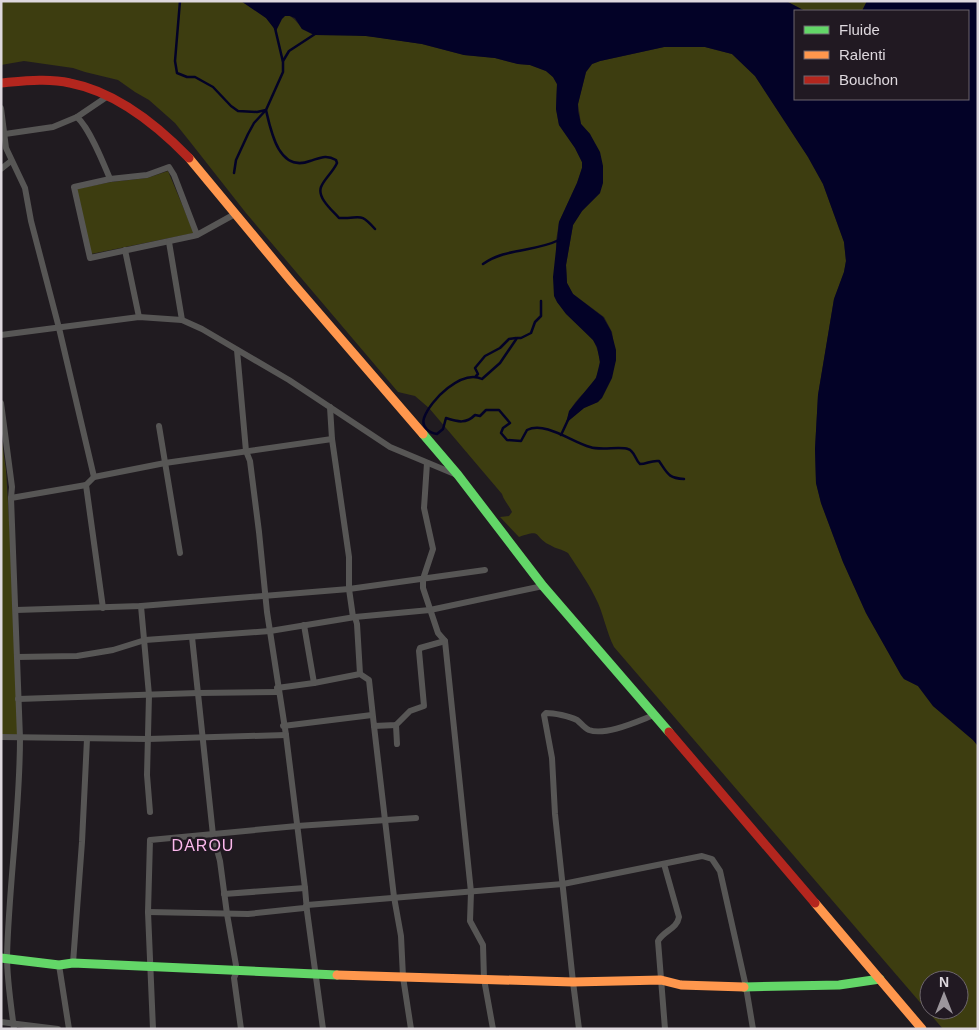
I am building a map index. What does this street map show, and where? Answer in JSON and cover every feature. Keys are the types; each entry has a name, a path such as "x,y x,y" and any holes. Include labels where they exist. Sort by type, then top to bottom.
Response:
{"street":[{"path":"1,83 56,81 80,86 108,96 154,124 201,171 235,214 458,475 543,586 922,1029"},
{"path":"5,134 53,127 77,117 108,96"},
{"path":"1,108 6,148 25,188 31,221 94,476"},
{"path":"77,117 96,148 110,179"},
{"path":"1,168 11,161"},
{"path":"197,235 174,175 169,167 147,175 110,179 74,188 90,258 197,235 235,214"},
{"path":"169,242 182,320"},
{"path":"125,250 139,317"},
{"path":"1,335 139,317 182,320 202,329 283,376 390,447 458,475"},
{"path":"237,350 246,451 250,461 260,532 265,596 283,726 286,735 324,1029"},
{"path":"1,402 12,487 20,738 20,777 4,958 13,1026"},
{"path":"330,407 332,439 349,557 349,589 353,617 355,618 360,674"},
{"path":"159,426 180,553"},
{"path":"11,498 86,485 94,476 165,463 332,439"},
{"path":"427,463 424,508 433,549 423,579 426,599 438,633 445,641 471,892 470,921 483,945 484,979 493,1029"},
{"path":"86,485 103,608"},
{"path":"16,610 141,606 349,589 485,570"},
{"path":"17,657 77,656 113,650 145,640 270,631 355,618 430,610 543,586"},
{"path":"141,606 149,695 147,775 150,812"},
{"path":"304,626 314,683"},
{"path":"192,637 213,835 220,861 226,914 237,971 234,978 241,1029"},
{"path":"374,726 396,725 410,711 424,706 420,648 445,641"},
{"path":"18,698 278,690 360,674 369,680 394,897 401,936 403,977 411,1029"},
{"path":"580,1029 573,982 555,814 552,758 544,715 551,714 575,719 593,731 616,730 654,715"},
{"path":"283,726 372,715"},
{"path":"396,725 397,744"},
{"path":"1,737 148,739 286,735"},
{"path":"72,963 82,842 87,739"},
{"path":"153,1029 148,912 150,840 297,826 416,818"},
{"path":"148,912 248,914 304,908 307,905 563,884 702,856 712,859 720,871 746,987 753,1029"},
{"path":"664,864 679,917 676,926 661,936 658,941 665,1029"},
{"path":"224,894 305,888"},
{"path":"4,958 59,965 72,963 316,974 573,982 661,980 681,985 746,987 839,985 880,979"},
{"path":"59,965 69,1029"},
{"path":"1,1022 13,1026 58,1029"}],"shaded area":[{"path":"1,1 241,1 266,18 276,30 282,18 288,16 295,20 302,29 422,44 464,55 495,58 530,65 546,71 557,84 556,109 559,125 582,162 577,183 559,222 556,241 557,302 593,340 599,355 599,367 596,377 570,411 567,422 584,408 598,402 616,360 612,332 604,317 573,294 567,283 566,265 573,225 582,211 600,193 590,134 581,124 578,104 586,72 592,64 600,61 664,47 705,47 732,54 755,76 808,157 823,184 844,242 846,261 834,299 818,395 815,449 816,483 821,503 843,562 866,613 901,675 904,679 918,686 933,706 978,746 978,1029 943,1029 935,1020 969,1020 969,970 919,970 919,1001 614,647 595,596 568,553 545,542 535,533 519,537 500,517 509,516 512,512 502,494 429,408 415,396 398,392 246,213 175,123 149,100 118,80 73,68 24,61 1,65"},
{"path":"786,1 867,1 862,10 803,10"},
{"path":"168,171 194,233 91,254 76,189 111,182 147,178"},
{"path":"1,435 6,470 15,619 18,735 1,734"}],"water":[{"path":"241,1 786,1 803,10 794,10 794,100 969,100 969,10 862,10 867,1 978,1 978,746 933,706 918,686 904,679 901,675 866,613 843,562 821,503 816,483 815,449 818,395 834,299 846,261 844,242 823,184 808,157 755,76 732,54 705,47 664,47 600,61 592,64 586,72 578,111 581,124 590,134 600,152 603,166 603,183 600,193 582,211 573,225 566,265 567,283 573,294 603,317 611,331 616,350 616,360 612,378 602,398 598,402 584,408 566,423 569,411 596,378 600,362 597,347 593,340 566,314 554,296 553,277 559,222 577,183 582,162 559,125 556,109 557,84 553,77 546,71 530,65 495,58 464,55 422,44 366,36 314,35 302,29 295,18 290,16 285,16 282,19 276,31 266,18"}],"waterway":[{"path":"180,1 175,61 177,73 187,77 195,77 213,87 238,111 257,112 266,110 278,148 291,161 299,163 326,157 336,160 337,163 321,187 320,191 323,200 339,218 359,217 366,220 375,229"},
{"path":"234,173 236,160 248,134 254,123 266,110 283,72 283,62 275,28"},
{"path":"283,61 289,51 315,34"},
{"path":"483,264 501,255 540,247 559,240"},
{"path":"541,301 541,316 535,322 531,333 517,338 500,363 482,379 474,377 465,378 456,382 440,395 427,411 423,422 425,427 437,434 443,429 446,418 465,421 475,415 480,416 486,410 499,410 510,423 503,428 501,433 507,440 521,441 527,430 542,428 594,448 628,449 640,464 659,461 669,474 675,478 684,479"},
{"path":"476,376 478,374 475,368 485,356 500,348 509,339 516,338"},
{"path":"561,435 568,420"}],"traffic: fast":[{"path":"423,434 458,475 543,586 669,732"},
{"path":"1,958 59,965 73,963 337,975"},
{"path":"744,987 839,985 880,979"}],"traffic: slow":[{"path":"189,158 291,281 423,434"},
{"path":"815,903 922,1029"},
{"path":"337,975 573,982 661,980 681,985 744,987"}],"traffic: jam":[{"path":"1,83 36,80 62,81 87,87 120,102 150,122 189,158"},
{"path":"669,732 815,903"}],"district":[{"name":"DAROU","path":"203,845"}]}
